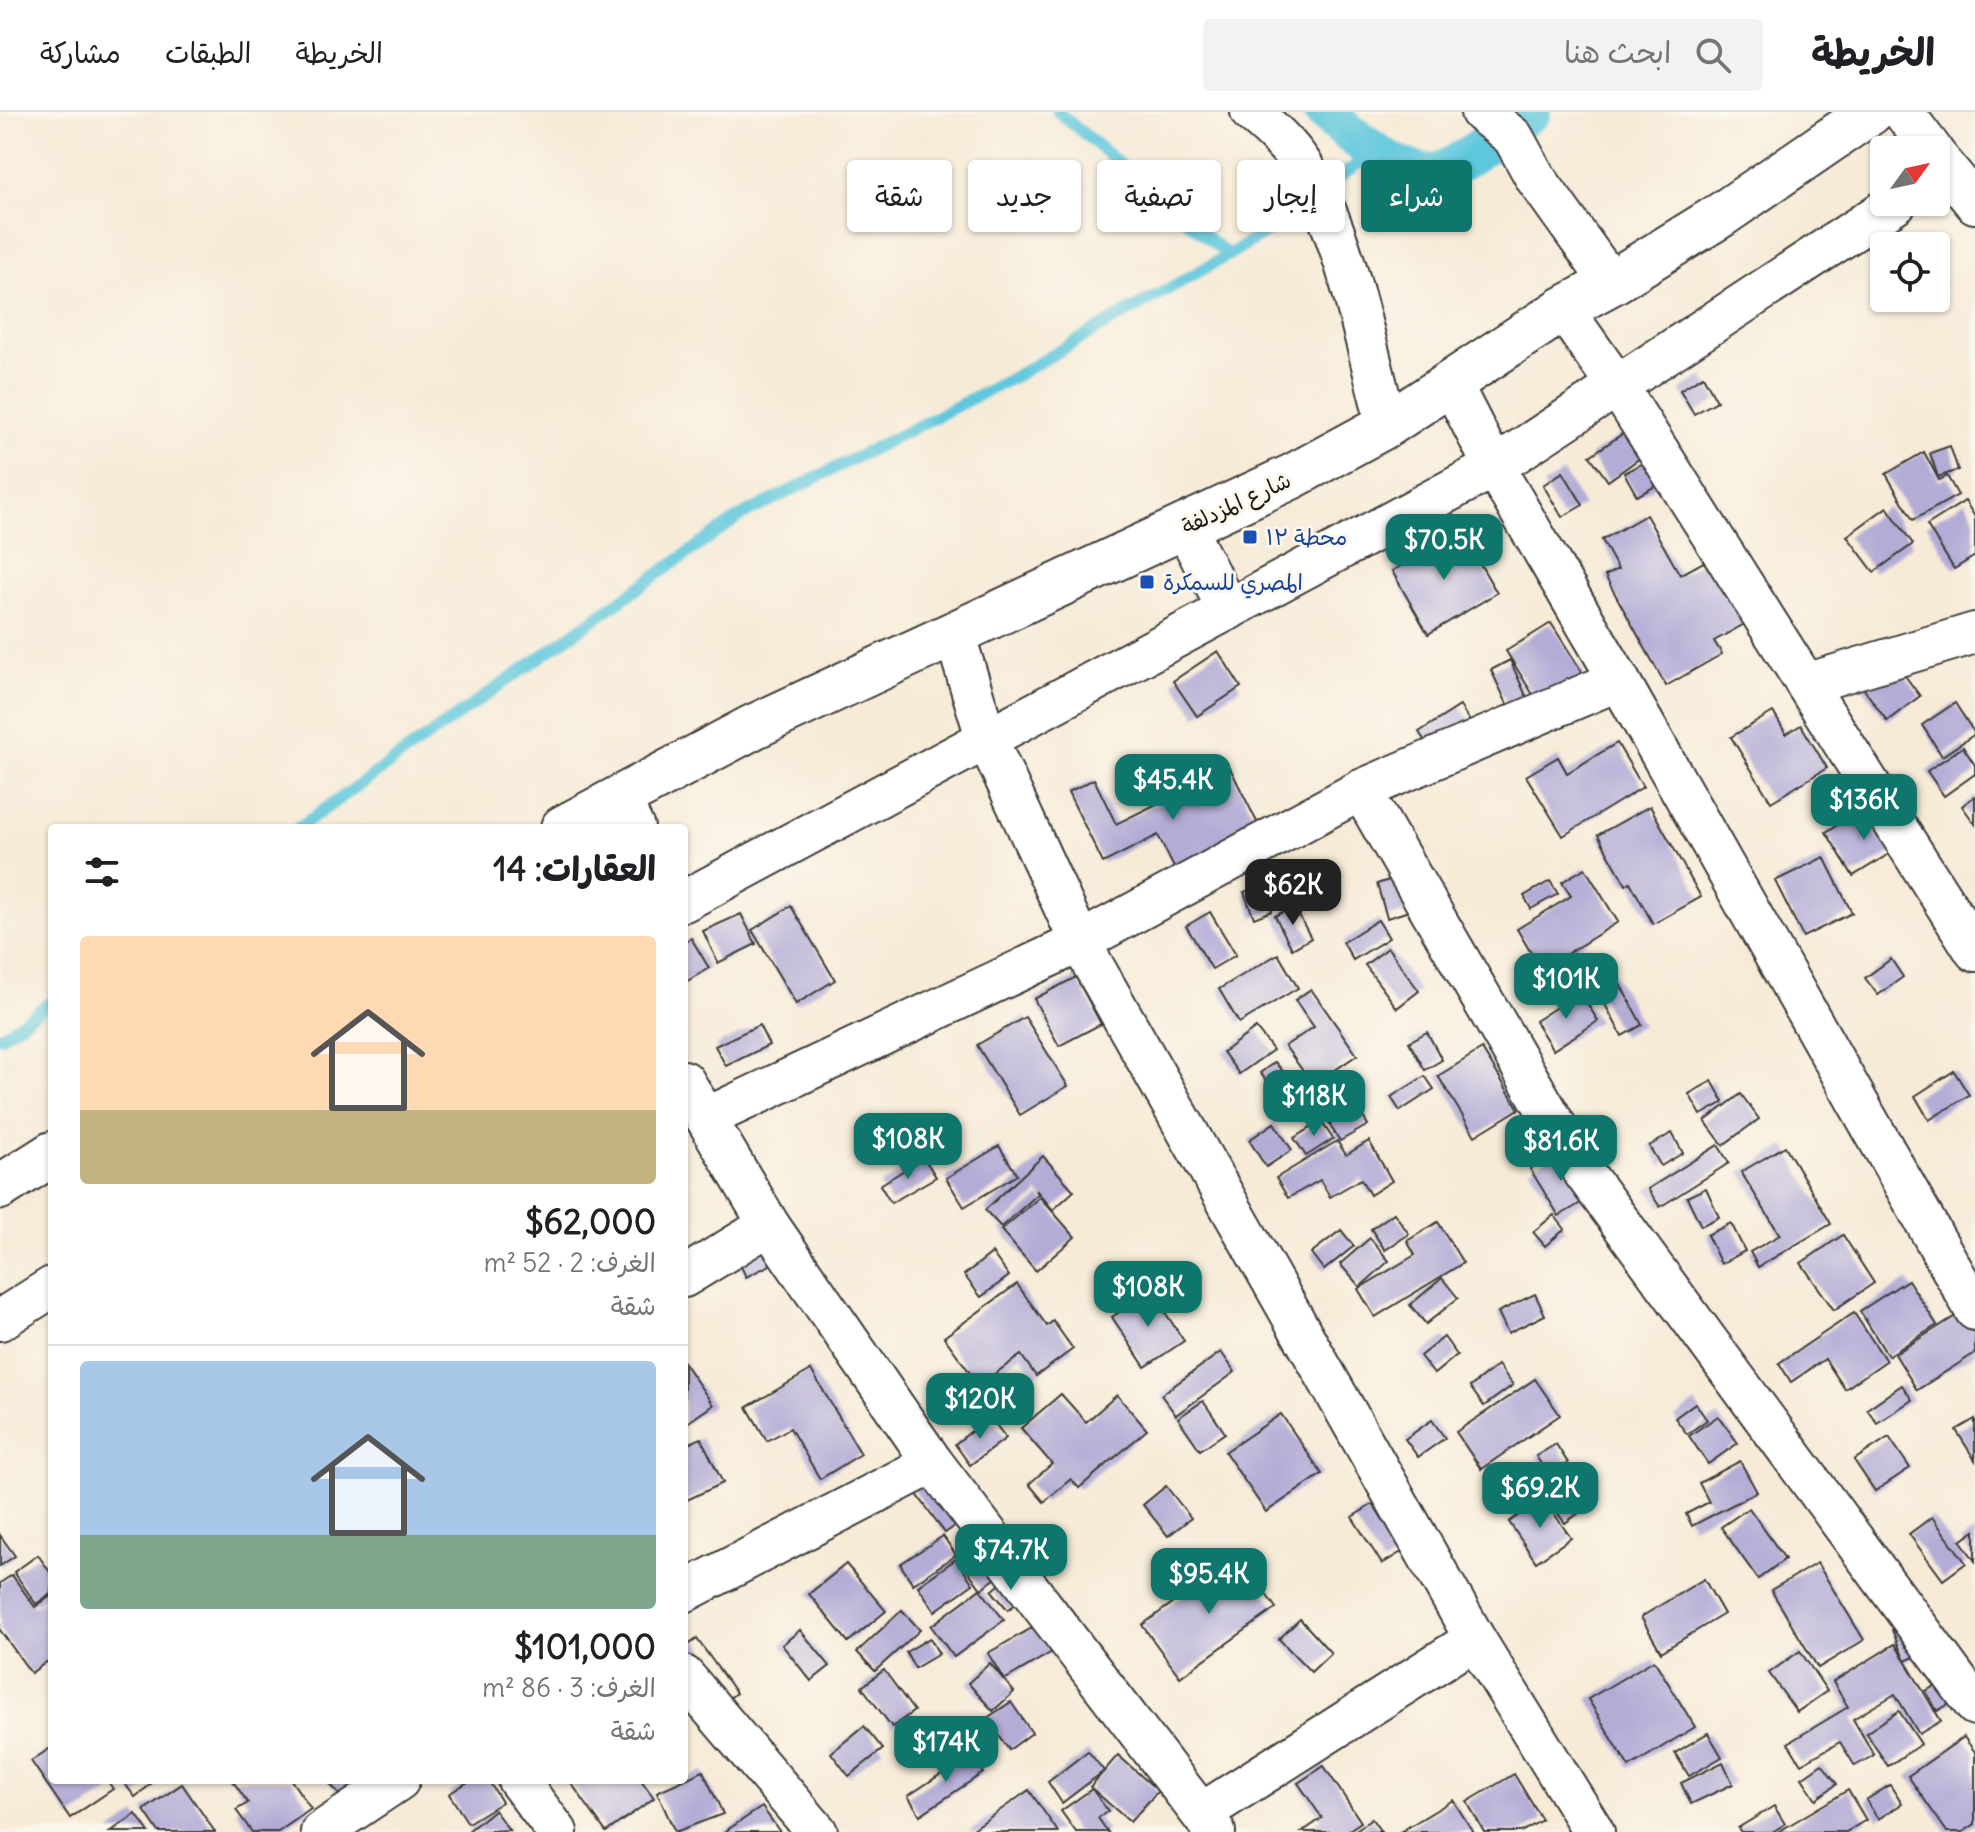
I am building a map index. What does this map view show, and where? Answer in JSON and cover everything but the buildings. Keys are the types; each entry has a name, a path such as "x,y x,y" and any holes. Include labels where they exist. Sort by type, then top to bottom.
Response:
{"street":[{"path":"1251,112 1282,139 1302,165 1328,218 1387,425"},
{"path":"1481,112 1513,137 1535,177 1611,283"},
{"name":"شارع المزدلفة","path":"581,824 627,814 753,727 955,636 1293,476 1387,425 1563,309 1721,215 1871,112"},
{"path":"1903,112 1924,136"},
{"path":"1950,167 1975,203"},
{"path":"688,899 1494,467 1876,216"},
{"path":"1563,309 1618,387 1975,951"},
{"path":"1452,385 1494,467 1619,680 1975,1310"},
{"path":"1185,527 1228,610"},
{"path":"1806,684 1975,633"},
{"path":"955,636 986,737 1080,942 1475,1639 1594,1832"},
{"path":"706,1118 1080,942 1361,790 1619,680"},
{"path":"1361,790 1579,1166 1975,1705"},
{"path":"688,1088 769,1225 933,1463 1209,1822 1475,1639"},
{"path":"0,1187 48,1157"},
{"path":"688,1275 769,1225"},
{"path":"0,1320 48,1290"},
{"path":"688,1590 933,1463"},
{"path":"688,1681 817,1832"},
{"path":"321,1832 393,1784"},
{"path":"521,1784 557,1832"}],"waterway":[{"path":"1058,112 1228,255"},
{"path":"1324,112 1379,155 1395,164 1427,173 1451,167 1531,112"},
{"path":"304,824 739,517 1010,379 1228,255 1270,230 1377,149"},
{"path":"0,1037 48,1004"}],"place":[{"name":"محطة ١٣","path":"1250,537"},
{"name":"المصري للسمكرة","path":"1147,582"}]}
